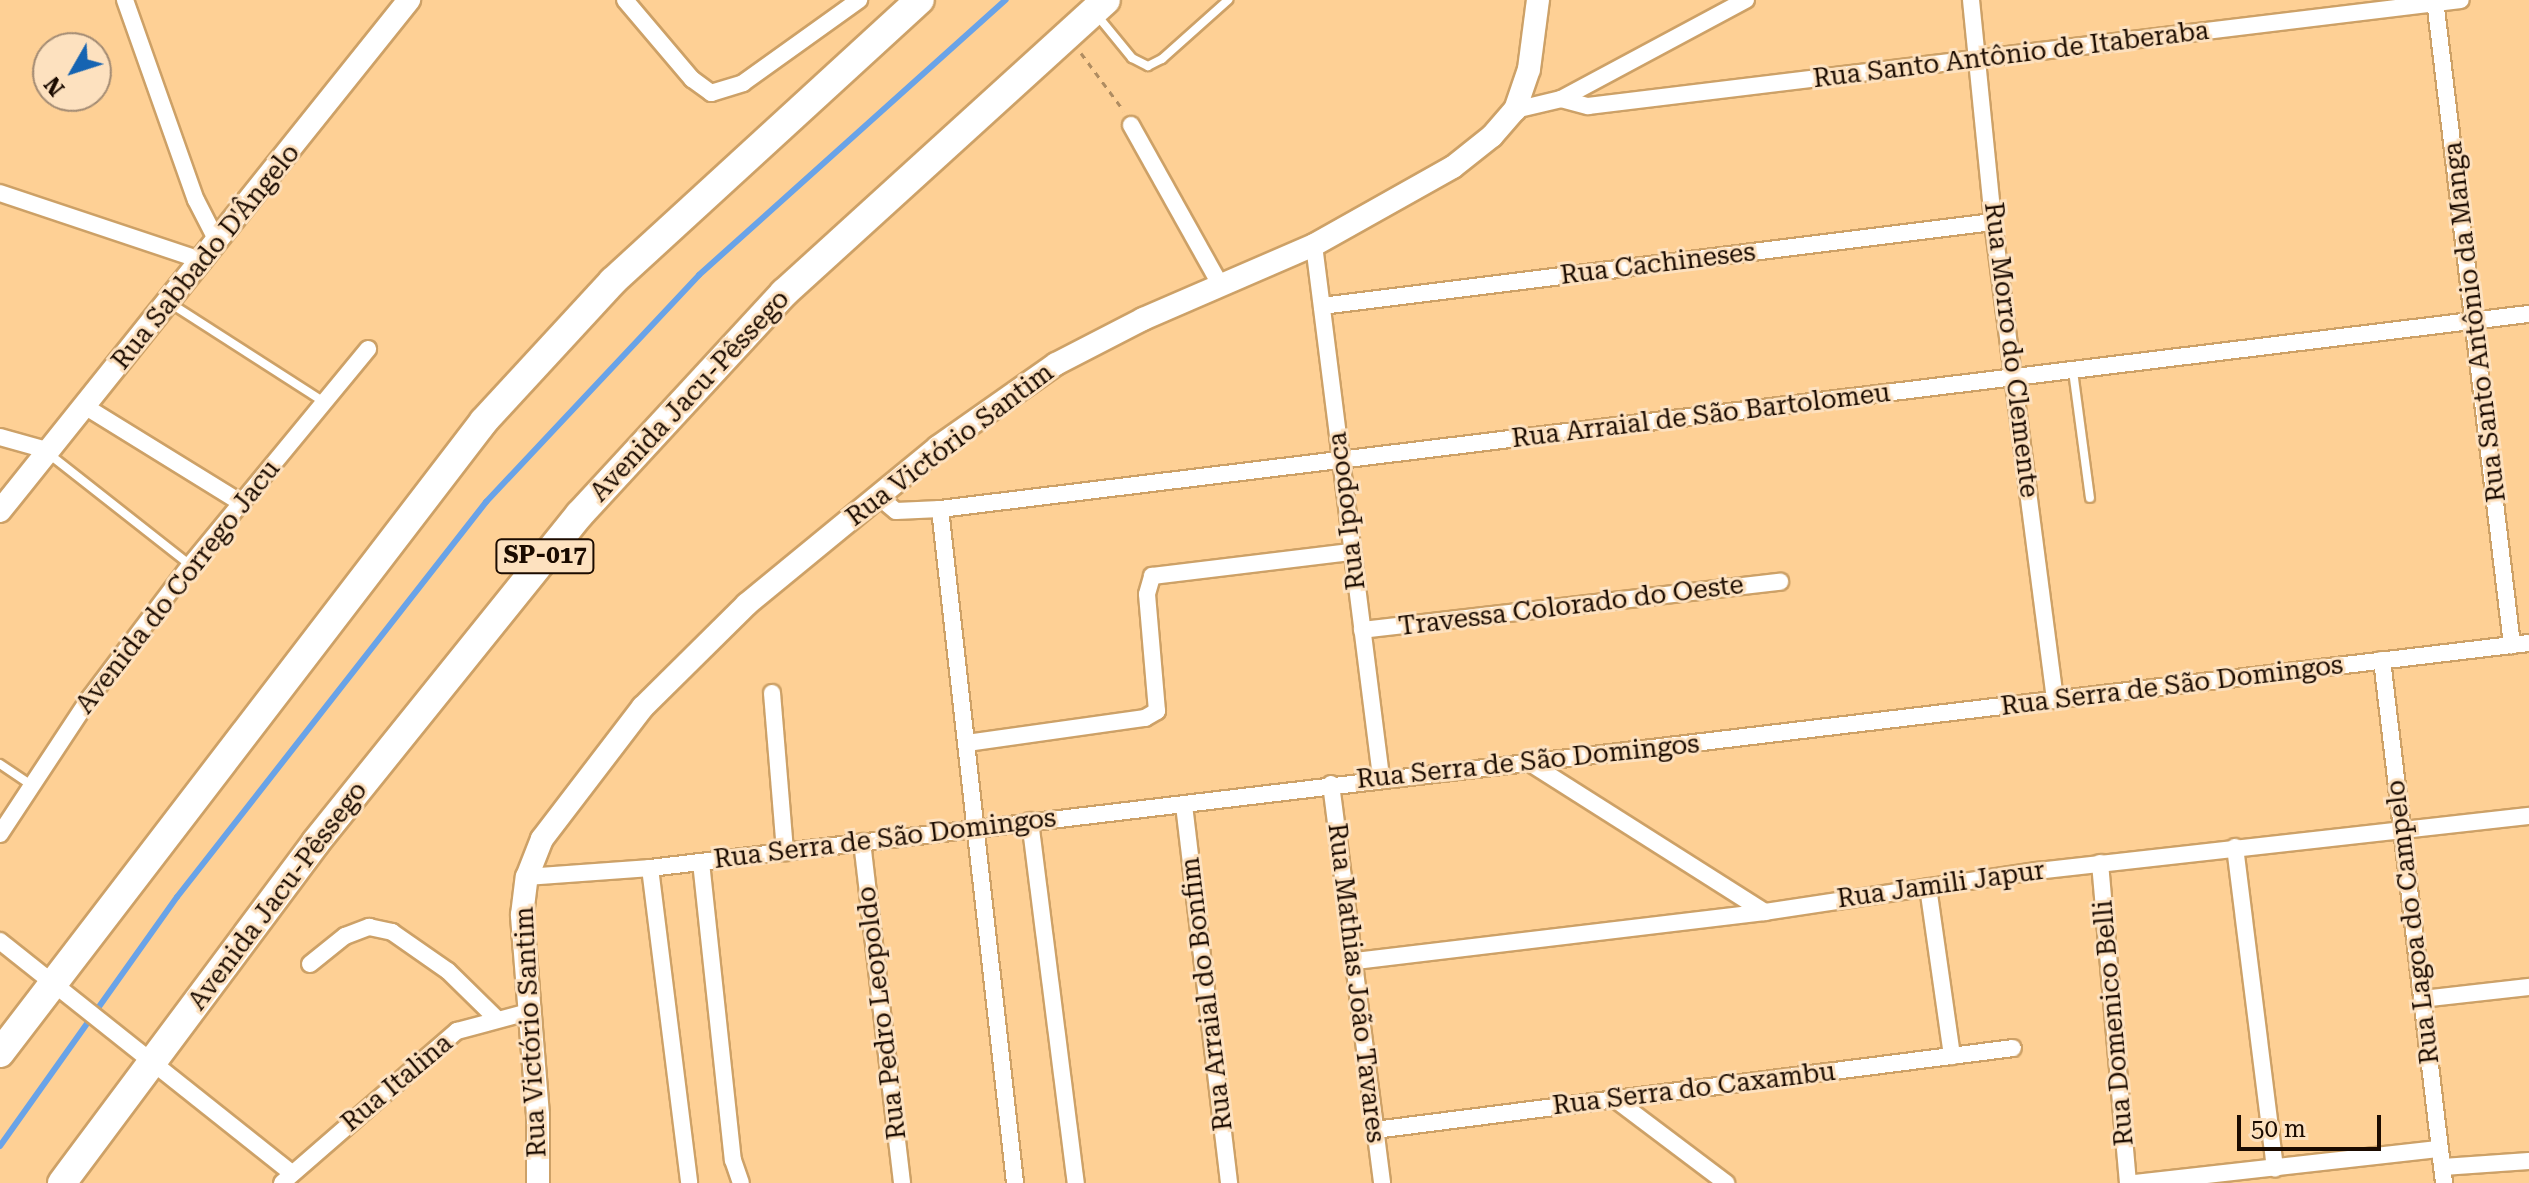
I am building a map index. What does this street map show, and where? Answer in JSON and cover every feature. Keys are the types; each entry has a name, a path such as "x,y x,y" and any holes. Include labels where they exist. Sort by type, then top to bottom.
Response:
{"highway":[{"path":"0,1053 61,992 517,383 634,262 920,0"},
{"name":"Avenida Jacu-Pêssego","path":"62,1183 150,1058 316,842 580,514 784,293 1100,6"}],"street":[{"path":"125,0 196,200 210,252"},
{"name":"Rua Sabbado D'Ângelo","path":"0,511 409,0"},
{"path":"625,0 700,87 711,93 728,92 743,83 859,0"},
{"path":"1515,110 1529,69 1538,0"},
{"path":"1515,110 1561,99 1746,0"},
{"name":"Rua Morro do Clemente","path":"1971,0 1993,222 2016,378 2055,700"},
{"name":"Rua Santo Antônio de Itaberaba","path":"1561,99 1588,106 2461,0"},
{"name":"Rua Santo Antônio da Manga","path":"2435,2 2521,644"},
{"name":"Rua Victório Santim","path":"538,1183 538,1115 522,915 527,877 542,839 666,682 736,614 878,496 1056,364 1314,245 1453,167 1492,136 1515,110"},
{"path":"1131,125 1221,286"},
{"path":"0,193 210,252"},
{"name":"Rua Cachineses","path":"1322,306 1993,222"},
{"name":"Rua Ipopoca","path":"1314,245 1381,777"},
{"name":"Rua Arraial de São Bartolomeu","path":"878,496 896,511 940,509 2529,314"},
{"name":"Avenida do Corrego Jacu","path":"0,834 31,785 190,565 368,349"},
{"path":"86,407 240,502"},
{"path":"0,437 49,452"},
{"path":"940,509 978,827 1015,1183"},
{"path":"967,743 1145,718 1157,711 1147,594 1152,576 1351,552"},
{"name":"Travessa Colorado do Oeste","path":"1362,630 1780,582"},
{"name":"Rua Serra de São Domingos","path":"527,877 650,868 1184,805 1381,777 1530,763 2521,644"},
{"name":"Rua Lagoa do Campelo","path":"2382,660 2444,1175"},
{"path":"772,693 785,852"},
{"path":"1530,763 1765,912"},
{"name":"Rua Mathias João Tavares","path":"1331,784 1382,1183"},
{"name":"Rua Arraial do Bonfim","path":"1184,805 1229,1183"},
{"name":"Rua Jamili Japur","path":"1355,961 1765,912 2100,863 2529,816"},
{"path":"1030,821 1076,1183"},
{"name":"Rua Pedro Leopoldo","path":"862,842 902,1183"},
{"path":"2235,847 2275,1169"},
{"path":"701,862 733,1160 741,1183"},
{"name":"Rua Domenico Belli","path":"2100,863 2128,1183"},
{"path":"650,868 689,1183"},
{"path":"1928,887 1952,1056"},
{"path":"310,964 345,936 369,927 392,932 448,971 495,1017"},
{"path":"0,941 61,992 150,1058 287,1178"},
{"path":"2422,999 2529,987"},
{"name":"Rua Italina","path":"287,1178 457,1031 495,1017 528,1012"},
{"name":"Rua Serra do Caxambu","path":"1375,1130 2013,1048"},
{"path":"1616,1100 1726,1183"},
{"path":"2135,1183 2440,1149"},
{"path":"2444,1175 2529,1161"}],"lane":[{"path":"1100,6 1132,58 1148,66 1162,59 1228,0"},
{"path":"169,302 324,402"},
{"path":"2073,371 2090,498"},
{"path":"49,452 190,565"},
{"path":"0,764 31,785"}],"path":[{"path":"1067,35 1131,125"}],"waterway":[{"path":"0,1146 177,897 486,502 699,275 1006,0"}]}
